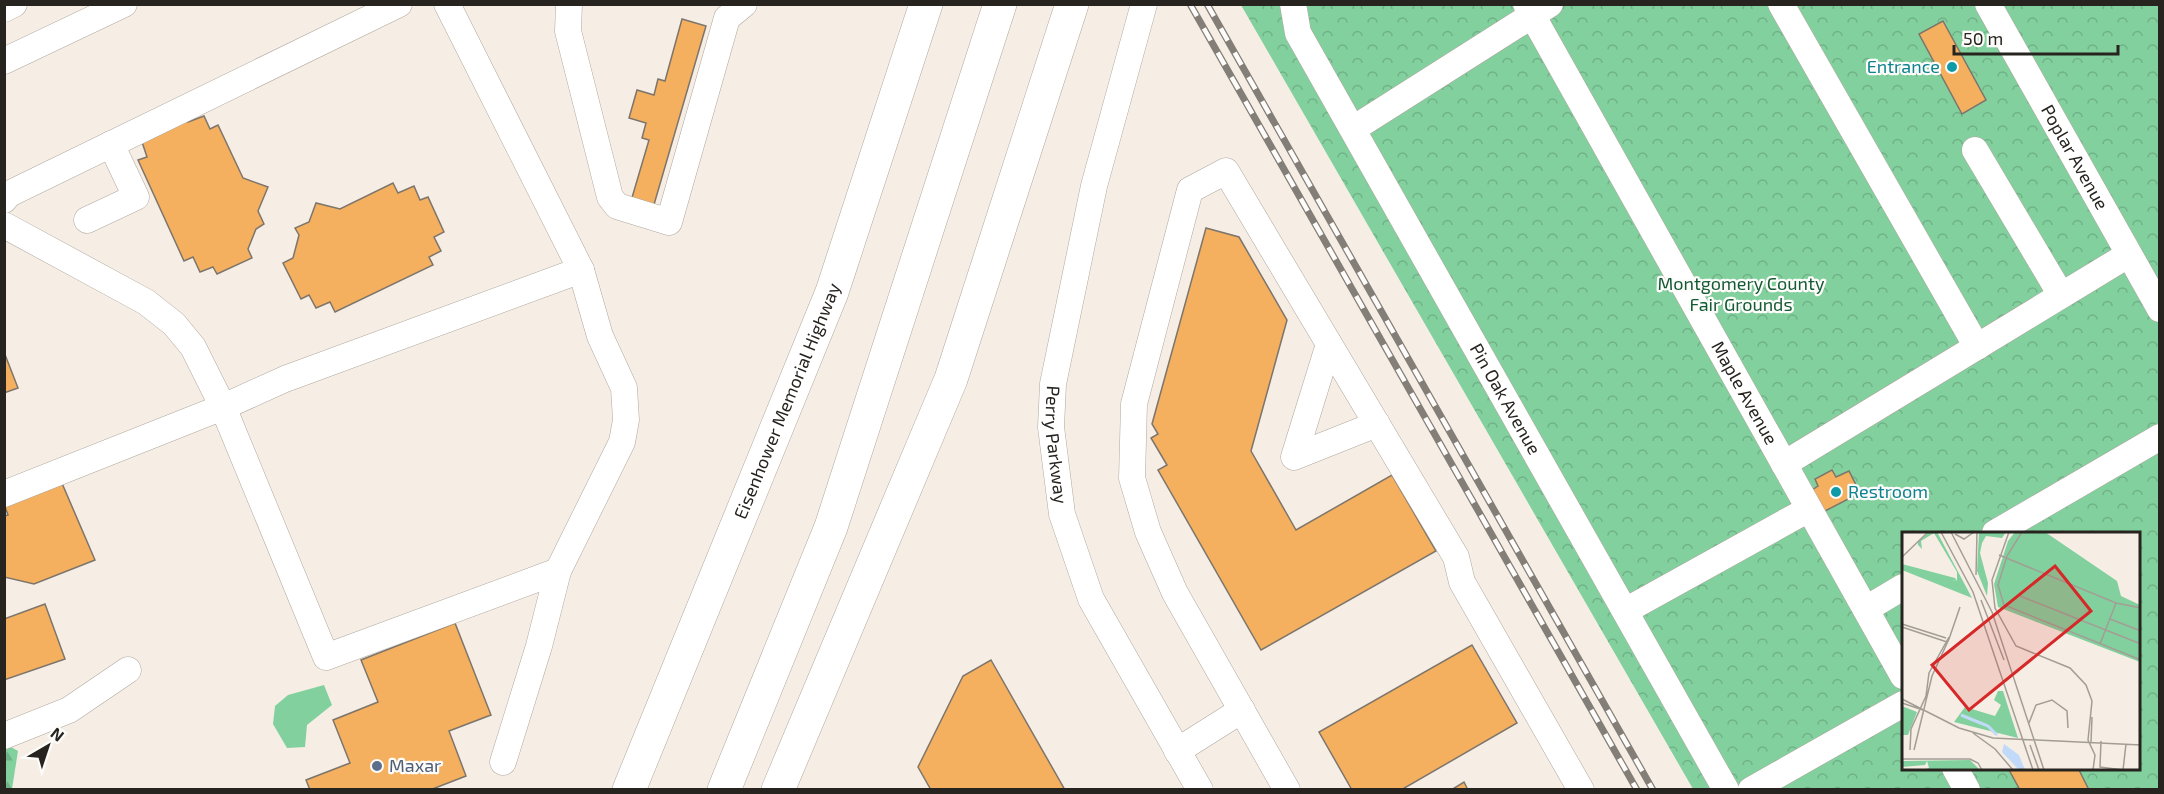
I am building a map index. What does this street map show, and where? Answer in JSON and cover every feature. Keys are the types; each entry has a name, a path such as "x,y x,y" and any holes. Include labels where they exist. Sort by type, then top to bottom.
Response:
{"highway":[{"name":"Eisenhower Memorial Highway","path":"629,789 832,292 926,4"},
{"path":"724,789 831,527 1000,4"},
{"path":"778,789 951,379 1072,4"}],"street":[{"path":"4,9 14,4"},
{"path":"4,61 124,4"},
{"path":"4,200 9,194 399,4"},
{"path":"447,4 581,270 600,336 624,388 626,420 622,442 558,572 539,646 503,762"},
{"path":"569,4 568,31 610,197 617,206 669,222 727,18 744,4"},
{"name":"Perry Parkway","path":"1144,4 1094,186 1053,384 1051,427 1062,514 1091,598 1200,789"},
{"name":"Pin Oak Avenue","path":"1293,4 1298,33 1726,789"},
{"path":"1781,4 1977,346"},
{"name":"Poplar Avenue","path":"1988,4 2160,309"},
{"path":"1353,129 1536,8"},
{"name":"Maple Avenue","path":"1536,8 1784,464 1902,674"},
{"path":"87,220 136,197 111,144"},
{"path":"1975,150 2061,295"},
{"path":"1287,789 1175,593 1148,532 1132,478 1134,404 1190,190 1226,171 1456,557 1462,582 1581,789"},
{"path":"4,225 127,291 174,324 193,347 223,407 326,657 558,572"},
{"path":"1784,464 2128,255"},
{"path":"4,494 223,407 285,379 581,270"},
{"path":"1329,344 1294,457 1377,424"},
{"path":"1997,532 2160,437"},
{"path":"1625,611 1809,509"},
{"path":"1866,609 1902,588"},
{"path":"4,736 69,710 128,670"},
{"path":"1751,789 1902,705"},
{"path":"1178,751 1242,710"},
{"path":"1956,770 1967,789"}],"green space":[{"name":"Montgomery County Fair Grounds","path":"1241,5 2159,5 2159,789 1693,789"},
{"path":"324,685 332,705 307,725 305,747 287,748 273,724 275,706 288,695"},
{"path":"4,743 18,751 12,789 5,789"}],"building":[{"path":"682,19 706,26 653,208 631,201 649,140 642,138 646,123 629,118 637,90 654,95 658,79 665,81"},
{"name":"Entrance","path":"1943,21 1986,100 1962,114 1919,34"},
{"path":"184,113 188,122 204,116 210,129 218,125 243,178 268,187 258,211 264,224 256,229 248,249 252,258 217,274 213,267 200,272 193,257 184,261 138,160 147,157 142,142"},
{"path":"393,183 398,193 414,186 420,200 428,197 444,232 434,237 441,251 429,257 433,265 335,312 330,302 316,308 309,295 301,299 283,263 293,258 299,235 295,228 309,222 316,203 340,209"},
{"path":"1206,228 1239,237 1287,320 1251,451 1296,530 1392,475 1436,551 1261,650 1158,470 1167,465 1151,438 1158,434 1152,424"},
{"path":"4,352 18,388 4,393"},
{"name":"Restroom","path":"1832,470 1836,477 1849,471 1860,493 1823,512 1812,490 1818,486 1815,479"},
{"path":"58,474 95,560 34,584 4,577 4,516 8,515 4,504"},
{"path":"45,604 65,659 4,680 4,619"},
{"path":"455,623 491,715 449,731 466,776 430,790 310,790 306,780 350,763 333,720 378,702 361,660"},
{"path":"1472,645 1517,723 1401,790 1352,790 1319,732"},
{"path":"991,660 1065,790 931,790 918,767 963,676"},
{"path":"2009,770 2079,770 2089,790 2020,790"},
{"path":"1464,782 1468,790 1451,790"}],"railway":[{"path":"1190,4 1637,790"},
{"path":"1207,4 1653,790"}],"place":[{"name":"Entrance","path":"1952,67"},
{"name":"Restroom","path":"1836,492"},
{"name":"Maxar","path":"377,766"}]}
